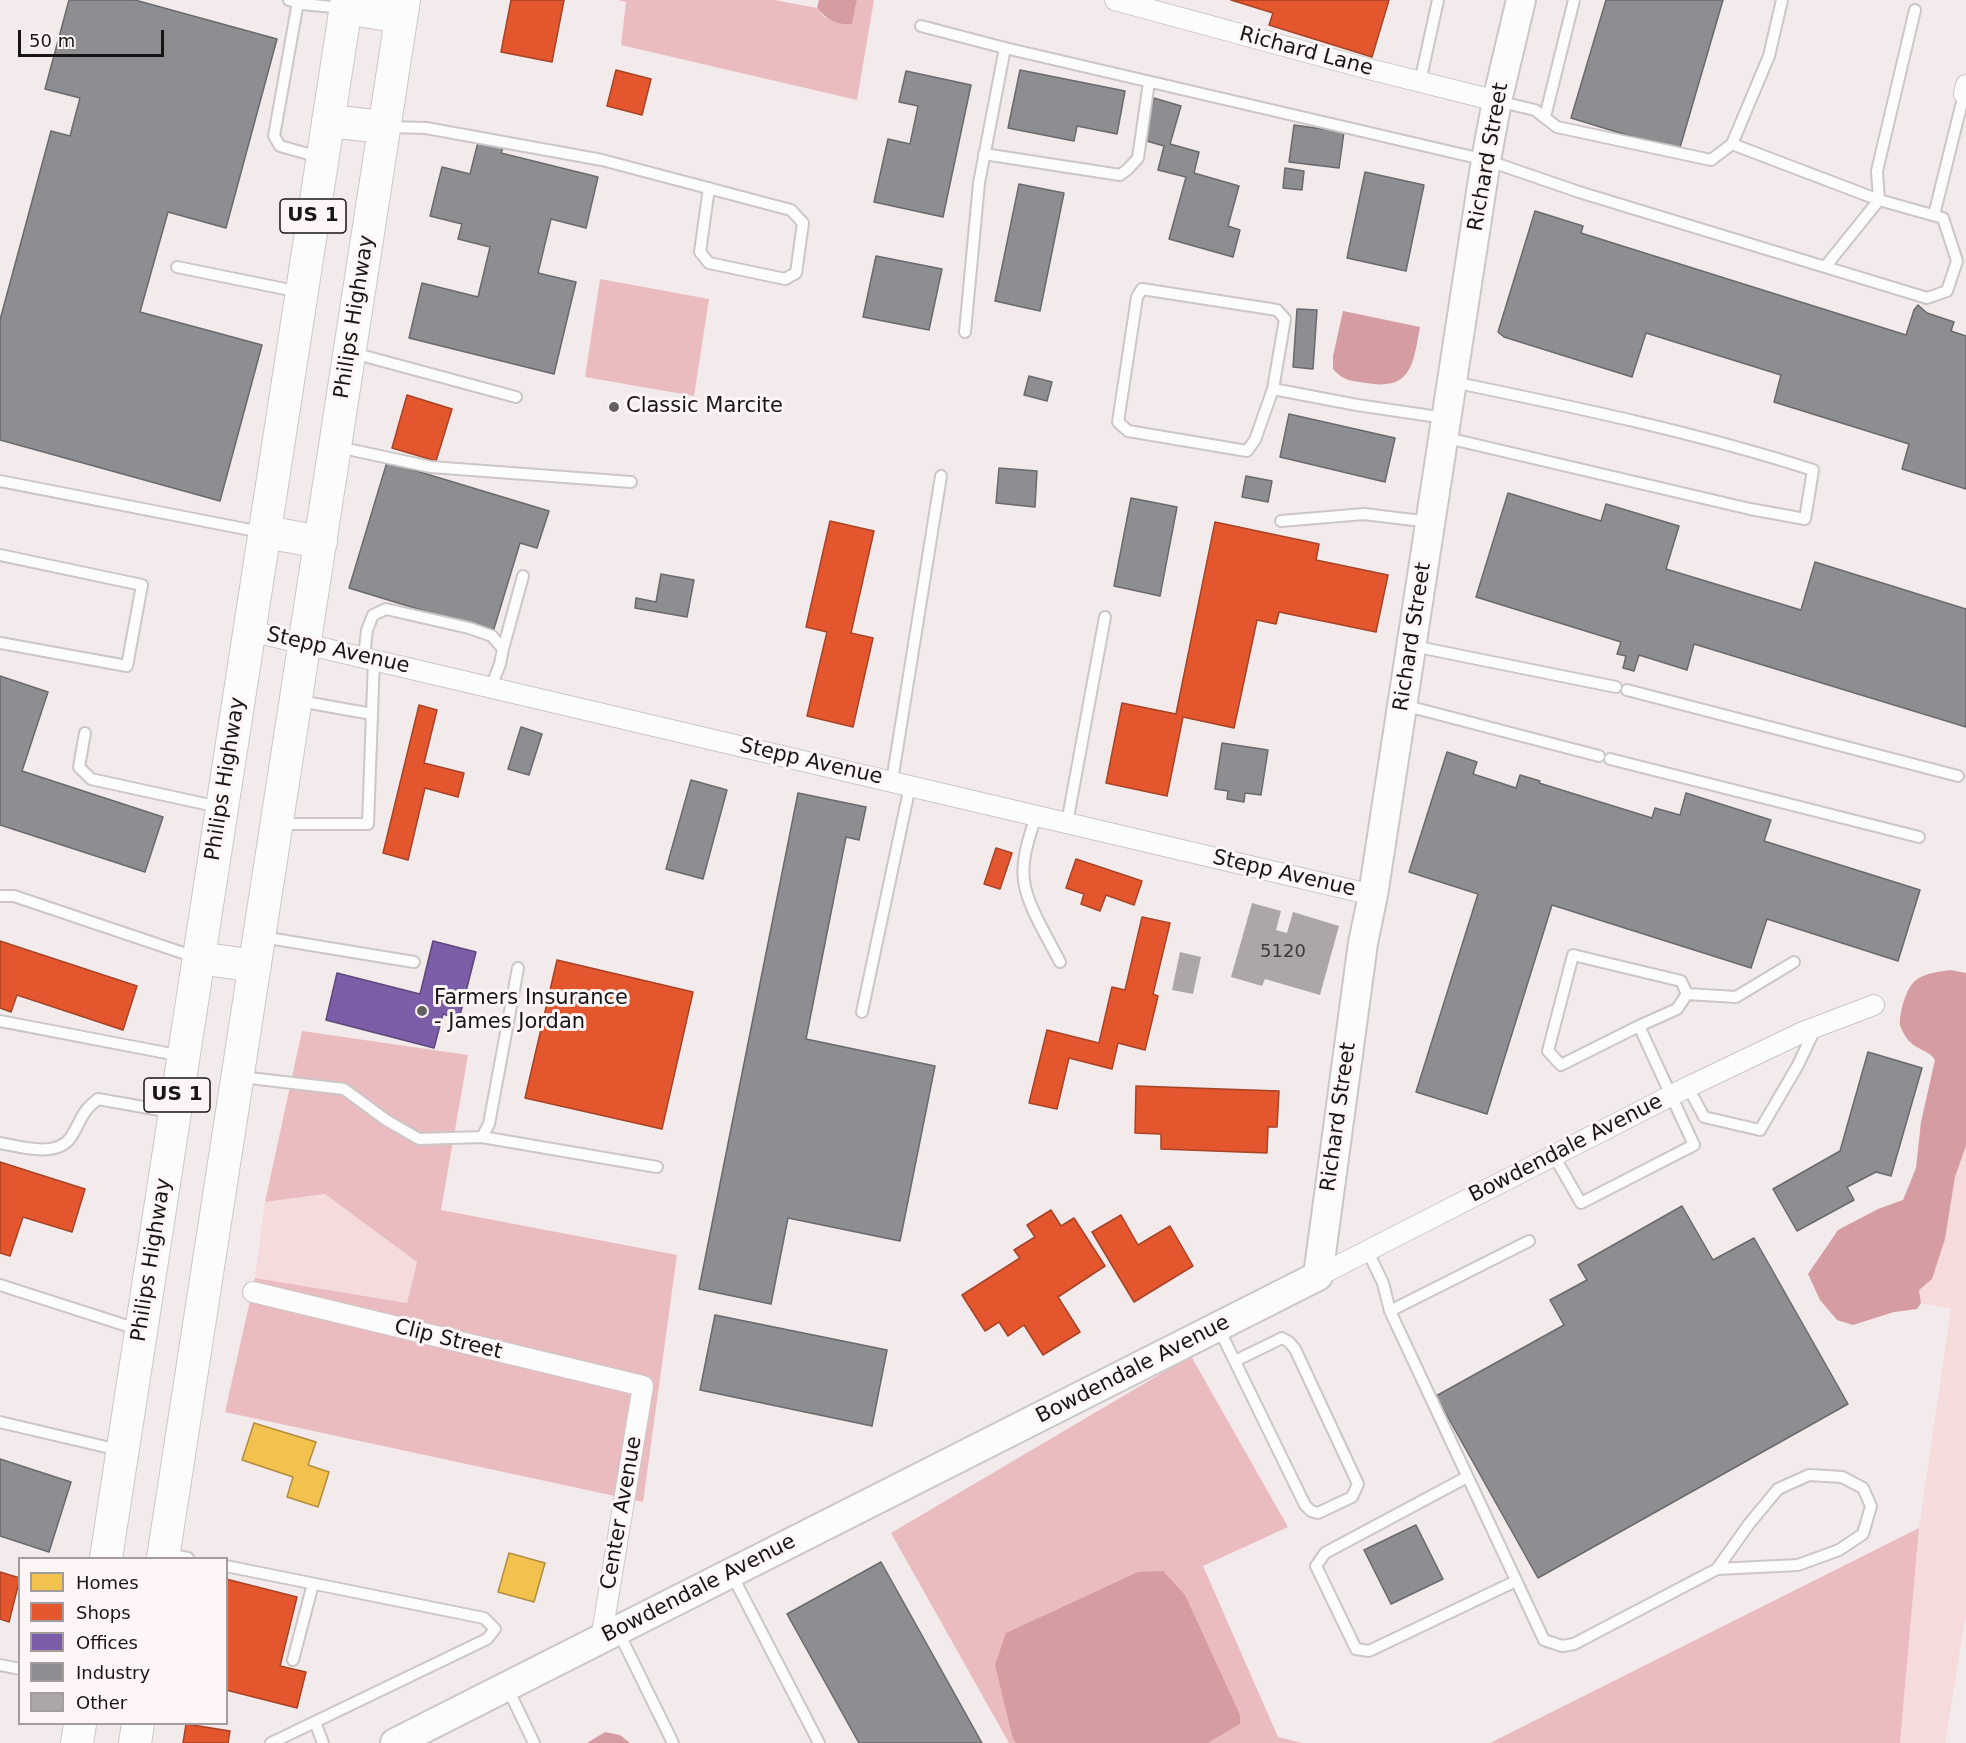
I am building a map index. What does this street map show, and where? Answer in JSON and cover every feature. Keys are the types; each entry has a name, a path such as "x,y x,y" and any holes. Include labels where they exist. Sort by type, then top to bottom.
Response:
{"main road":[{"path":"346,4 402,8"},
{"name":"Philips Highway","path":"106,1557 346,4"},
{"name":"Philips Highway","path":"172,1557 238,1076 402,8"},
{"path":"328,121 384,127"},
{"path":"265,532 321,542"},
{"path":"199,958 257,951"},
{"path":"77,1743 80,1725"},
{"path":"135,1743 138,1725"}],"street":[{"name":"Richard Street","path":"1318,1275 1362,955 1486,160 1497,101 1521,0"},
{"name":"Richard Lane","path":"1120,1 1497,101"},
{"name":"Stepp Avenue","path":"250,631 1373,895"},
{"name":"Bowdendale Avenue","path":"395,1743 1680,1091 1816,1027 1874,1005"},
{"name":"Clip Street","path":"254,1292 643,1386"},
{"name":"Center Avenue","path":"610,1635 643,1386"}],"lane":[{"path":"1420,82 1438,0"},
{"path":"1545,117 1574,0"},
{"path":"1497,101 1535,110 1557,127 1711,160 1732,144 1769,56 1782,0"},
{"path":"322,158 280,146 274,136 294,1 346,4"},
{"path":"1825,267 1879,200 1877,171 1915,10"},
{"path":"921,26 1005,48 1486,160 1579,192 1927,298 1947,291 1957,261 1943,218 1879,200 1732,144"},
{"path":"965,332 979,183 1005,48"},
{"path":"984,154 1120,175 1137,158 1149,82"},
{"path":"1934,215 1965,89"},
{"path":"384,127 426,128 602,160 709,188 791,210 803,223 796,273 785,279 709,264 700,252 709,188"},
{"path":"177,267 302,292"},
{"path":"1142,289 1277,310 1284,319 1274,389 1255,440 1247,451 1128,431 1118,422 1137,297 1142,289"},
{"path":"350,353 516,397"},
{"path":"1274,389 1357,405 1444,428 1509,451 1750,509 1804,519 1813,470 1680,432 1451,381"},
{"path":"335,446 431,467 632,482"},
{"path":"862,1012 901,783 941,476"},
{"path":"0,481 265,532"},
{"path":"1281,521 1364,514 1430,522"},
{"path":"0,555 142,585 127,666 0,643"},
{"path":"491,687 500,664 523,576"},
{"path":"276,824 368,824 372,714 367,630 373,615 386,609 469,628 492,636 503,649"},
{"path":"1067,823 1105,617"},
{"path":"1412,646 1621,688 1958,776"},
{"path":"296,700 372,714"},
{"path":"1402,705 1919,837"},
{"path":"85,733 79,767 91,779 222,807"},
{"path":"1036,815 1025,852 1024,881 1029,900 1060,962"},
{"path":"0,896 14,896 199,958"},
{"path":"257,951 414,962"},
{"path":"1573,955 1681,981 1687,994 1677,1009 1561,1065 1548,1051 1573,955"},
{"path":"1687,994 1736,997 1794,962"},
{"path":"482,1137 489,1124 518,968"},
{"path":"0,1021 183,1056"},
{"path":"1639,1026 1680,1091 1704,1117 1760,1130 1798,1065 1816,1027"},
{"path":"238,1076 344,1089 386,1120 419,1139 482,1137 657,1167"},
{"path":"1554,1156 1581,1203 1694,1145 1680,1091"},
{"path":"0,1143 26,1148 54,1149 64,1145 71,1137 84,1110 98,1099 175,1113"},
{"path":"1390,1311 1529,1241"},
{"path":"1367,1250 1383,1283 1390,1311 1544,1640 1562,1646 1574,1644 1717,1569 1798,1565 1839,1550 1863,1534 1871,1506 1863,1488 1842,1477 1809,1475 1778,1489 1749,1524 1717,1569"},
{"path":"0,1285 141,1330"},
{"path":"1217,1326 1305,1505 1311,1511 1318,1513 1352,1497 1358,1484 1289,1342 1282,1338 1235,1360"},
{"path":"0,1422 122,1450"},
{"path":"1467,1477 1325,1553 1316,1566 1356,1649 1369,1651 1516,1581"},
{"path":"228,1566 484,1618 495,1629 487,1639 271,1743"},
{"path":"731,1573 819,1743"},
{"path":"293,1660 313,1584"},
{"path":"610,1635 673,1743"},
{"path":"0,1665 18,1668"},
{"path":"507,1687 534,1743"},
{"path":"315,1722 323,1743"}],"shaded area":[{"path":"618,0 774,0 817,8 824,17 852,24 857,0 874,0 857,100 621,45 626,2"},
{"path":"819,0 857,0 852,24 837,23 829,19 817,8"},
{"path":"600,279 709,299 694,396 585,377"},
{"path":"1343,311 1420,327 1412,363 1408,372 1401,379 1393,383 1381,384 1352,381 1333,369 1333,356"},
{"path":"1950,970 1966,973 1966,1146 1955,1177 1945,1239 1932,1279 1919,1290 1921,1303 1917,1309 1894,1312 1853,1325 1837,1320 1820,1300 1808,1274 1838,1230 1878,1209 1903,1200 1916,1168 1921,1122 1935,1060 1930,1054 1912,1044 1905,1036 1900,1025 1902,1008 1906,995 1915,981 1936,972"},
{"path":"302,1031 468,1055 441,1210 677,1255 643,1502 225,1412 255,1278 407,1303 417,1262 325,1194 265,1202"},
{"path":"1966,1146 1966,1613 1945,1743 1900,1743 1919,1528 1951,1309 1921,1303 1919,1290 1945,1239 1955,1177"},
{"path":"325,1194 417,1262 407,1303 255,1278 265,1202"},
{"path":"1191,1356 1288,1527 1203,1566 1278,1737 1302,1743 1208,1743 1240,1724 1013,1739 1016,1743 1009,1743 891,1533"},
{"path":"1919,1528 1900,1743 1490,1743"},
{"path":"1163,1571 1185,1595 1240,1715 1240,1724 1208,1743 1016,1743 1013,1739 995,1665 1006,1633 1138,1572"},
{"path":"605,1732 620,1735 630,1743 587,1743"}],"building: Homes":[{"path":"254,1423 316,1442 308,1465 329,1472 318,1507 287,1497 293,1477 242,1460"},
{"path":"509,1553 545,1563 534,1602 498,1592"}],"building: Shops":[{"path":"511,0 564,0 552,62 501,52"},
{"path":"1231,0 1389,0 1372,57 1269,25 1273,13"},
{"path":"616,70 651,79 642,115 607,106"},
{"path":"407,395 452,409 436,461 392,448"},
{"path":"830,521 874,531 851,633 873,638 853,727 807,716 827,632 806,627"},
{"path":"1215,522 1319,544 1316,560 1388,575 1376,632 1279,612 1276,624 1257,620 1234,728 1183,717 1167,796 1106,783 1122,703 1176,714"},
{"path":"419,705 437,710 424,763 464,773 458,797 425,788 408,860 383,853"},
{"path":"996,848 1012,853 1000,889 984,884"},
{"path":"1076,859 1142,881 1134,905 1106,895 1100,911 1081,904 1084,894 1066,888"},
{"path":"1142,917 1170,923 1153,994 1158,996 1145,1050 1118,1043 1112,1069 1069,1058 1057,1109 1029,1103 1047,1030 1099,1043 1112,987 1125,990"},
{"path":"0,941 137,986 123,1030 17,995 11,1012 0,1008"},
{"path":"557,960 693,992 662,1129 525,1098"},
{"path":"1136,1086 1279,1091 1277,1127 1268,1127 1267,1153 1161,1149 1161,1134 1135,1133"},
{"path":"0,1162 85,1189 72,1232 23,1217 10,1256 0,1253"},
{"path":"1051,1210 1061,1226 1074,1218 1105,1266 1058,1297 1080,1332 1043,1355 1024,1325 1008,1336 999,1322 985,1331 962,1295 1020,1258 1014,1250 1035,1237 1027,1225"},
{"path":"1121,1215 1138,1245 1170,1226 1193,1266 1134,1302 1092,1232"},
{"path":"0,1572 18,1577 18,1586 9,1622 0,1619"},
{"path":"228,1580 297,1597 280,1666 306,1672 297,1708 228,1691"},
{"path":"186,1725 230,1731 228,1743 183,1743"}],"building: Offices":[{"path":"433,941 476,952 459,1019 443,1014 434,1048 326,1020 337,973 420,994"}],"building: Industry":[{"path":"69,0 135,0 277,39 226,228 168,212 140,312 262,345 220,501 0,440 0,320 51,131 70,136 80,98 45,89"},
{"path":"1606,0 1723,0 1679,151 1571,118"},
{"path":"1020,70 1125,91 1117,134 1077,126 1074,141 1008,128"},
{"path":"906,71 971,85 943,217 874,202 888,139 910,144 918,106 899,102"},
{"path":"1154,98 1181,106 1170,144 1199,152 1194,173 1239,186 1228,226 1240,230 1233,257 1169,239 1186,177 1158,170 1164,146 1143,140"},
{"path":"1294,125 1344,132 1339,168 1289,162"},
{"path":"478,142 503,148 501,153 598,177 586,228 551,219 538,273 576,282 554,374 409,338 422,283 478,297 490,247 458,239 462,224 430,216 442,167 470,174"},
{"path":"1285,168 1304,171 1302,190 1283,188"},
{"path":"1365,172 1424,185 1406,271 1347,258"},
{"path":"1019,184 1064,193 1040,311 995,301"},
{"path":"1535,211 1583,226 1581,233 1906,335 1914,310 1918,305 1927,313 1954,322 1951,331 1966,336 1966,489 1902,469 1909,444 1774,402 1781,375 1646,333 1632,377 1504,337 1498,332"},
{"path":"876,256 942,269 929,330 863,317"},
{"path":"1297,309 1317,310 1313,369 1293,367"},
{"path":"1029,376 1052,382 1047,401 1024,395"},
{"path":"1289,414 1395,438 1385,482 1280,457"},
{"path":"387,462 549,511 537,548 520,543 493,632 349,588"},
{"path":"999,468 1037,471 1035,507 996,503"},
{"path":"1246,476 1272,481 1268,502 1242,497"},
{"path":"1508,493 1601,521 1606,504 1679,526 1666,569 1801,610 1815,562 1966,609 1966,727 1694,644 1687,670 1639,655 1634,671 1623,668 1626,656 1617,654 1621,642 1476,597"},
{"path":"1131,498 1177,507 1160,596 1114,586"},
{"path":"661,574 694,580 687,617 635,608 636,598 656,602"},
{"path":"0,676 48,692 22,771 163,817 145,872 0,825"},
{"path":"521,727 542,734 529,775 508,769"},
{"path":"1222,743 1268,750 1261,795 1245,793 1244,802 1227,799 1228,791 1215,789"},
{"path":"1447,752 1477,762 1473,774 1516,788 1520,775 1652,818 1655,808 1680,815 1686,793 1771,820 1764,841 1920,890 1898,961 1767,919 1751,968 1552,905 1487,1114 1416,1092 1478,894 1409,872"},
{"path":"691,780 727,790 703,879 666,869"},
{"path":"798,793 866,807 859,840 846,837 806,1039 935,1066 900,1241 788,1218 771,1304 699,1289"},
{"path":"1868,1052 1922,1068 1891,1176 1876,1172 1847,1187 1854,1200 1797,1231 1773,1189 1840,1151"},
{"path":"1682,1206 1713,1260 1754,1238 1848,1404 1538,1578 1436,1396 1564,1325 1550,1300 1587,1280 1578,1265"},
{"path":"715,1315 887,1350 872,1426 700,1390"},
{"path":"0,1459 71,1482 49,1552 0,1536"},
{"path":"1416,1525 1443,1579 1391,1604 1364,1550"},
{"path":"881,1562 982,1743 859,1743 787,1614"}],"building: Other":[{"path":"1252,903 1281,911 1276,930 1287,933 1293,912 1339,926 1320,995 1265,979 1262,986 1231,977"},
{"path":"1180,952 1201,957 1193,994 1172,990"}],"place":[{"name":"Classic Marcite","path":"614,407"},
{"name":"Farmers Insurance - James Jordan","path":"422,1011"}]}
